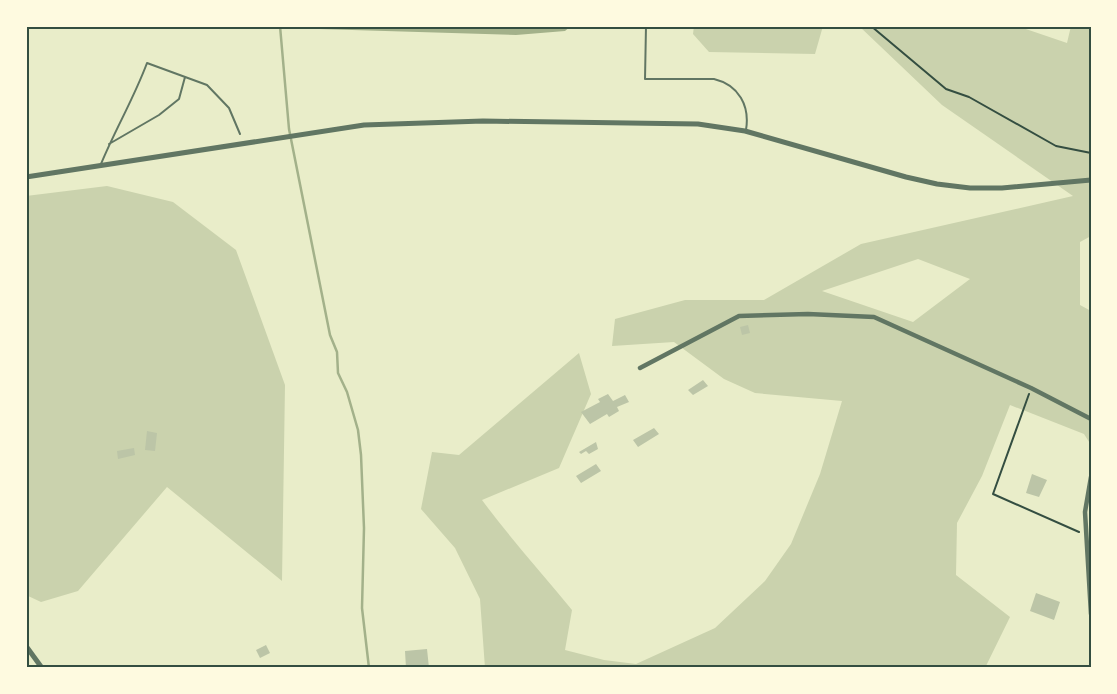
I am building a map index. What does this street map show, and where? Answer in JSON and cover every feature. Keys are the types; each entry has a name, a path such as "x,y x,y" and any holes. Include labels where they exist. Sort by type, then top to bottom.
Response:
{"street":[{"path":"26,177 364,126 493,121 689,124 745,131 937,184 970,188 1002,188 1091,180"},
{"path":"640,368 739,316 808,314 874,317 1031,388 1091,418"},
{"path":"1091,477 1085,512 1091,614"},
{"path":"26,646 42,668"}],"lane":[{"path":"646,26 645,79 714,79 725,81 742,99 748,116 745,131"},
{"path":"100,166 148,63 207,85 229,108 240,134"},
{"path":"109,144 159,114 179,99 186,77"}],"path":[{"path":"871,26 946,89 969,97 1056,146 1091,153"},
{"path":"1031,388 993,494 1086,535"}],"shaded area":[{"path":"311,26 571,26 565,31 516,35 319,29"},
{"path":"694,26 823,26 815,54 709,52 693,34"},
{"path":"859,26 1017,26 1067,43 1071,26 1091,26 1091,236 1080,242 1080,305 1091,311 1091,445 1084,434 1010,405 982,476 957,523 956,575 1010,617 985,668 485,668 480,599 455,548 421,509 432,452 459,455 579,353 591,394 559,468 482,500 572,610 565,650 604,660 636,664 715,628 765,581 791,544 820,474 842,401 755,393 724,379 674,342 612,346 615,319 685,300 764,300 861,244 1073,196 942,105","holes":["918,259 970,279 913,322 822,291"]},
{"path":"107,186 173,202 236,250 285,385 282,581 167,487 78,591 41,602 26,595 26,196"}],"building":[{"path":"748,325 750,333 742,335 740,327"},
{"path":"703,380 708,386 693,395 688,390"},
{"path":"608,394 613,401 625,395 629,402 617,407 619,411 609,417 607,414 590,424 581,412 600,402 598,399"},
{"path":"654,428 659,434 638,447 633,440"},
{"path":"147,431 157,433 155,451 145,450"},
{"path":"596,442 598,449 589,454 586,451 581,454 579,452"},
{"path":"134,448 135,455 118,459 117,451"},
{"path":"596,464 601,471 581,483 576,476"},
{"path":"1032,474 1047,480 1039,497 1026,493"},
{"path":"1036,593 1060,602 1054,620 1030,611"},
{"path":"266,645 270,653 260,658 256,650"},
{"path":"427,649 429,668 406,668 405,651"}],"waterway":[{"path":"280,26 289,129 330,335 337,352 338,373 347,392 358,430 364,528 362,608 369,668"}]}
